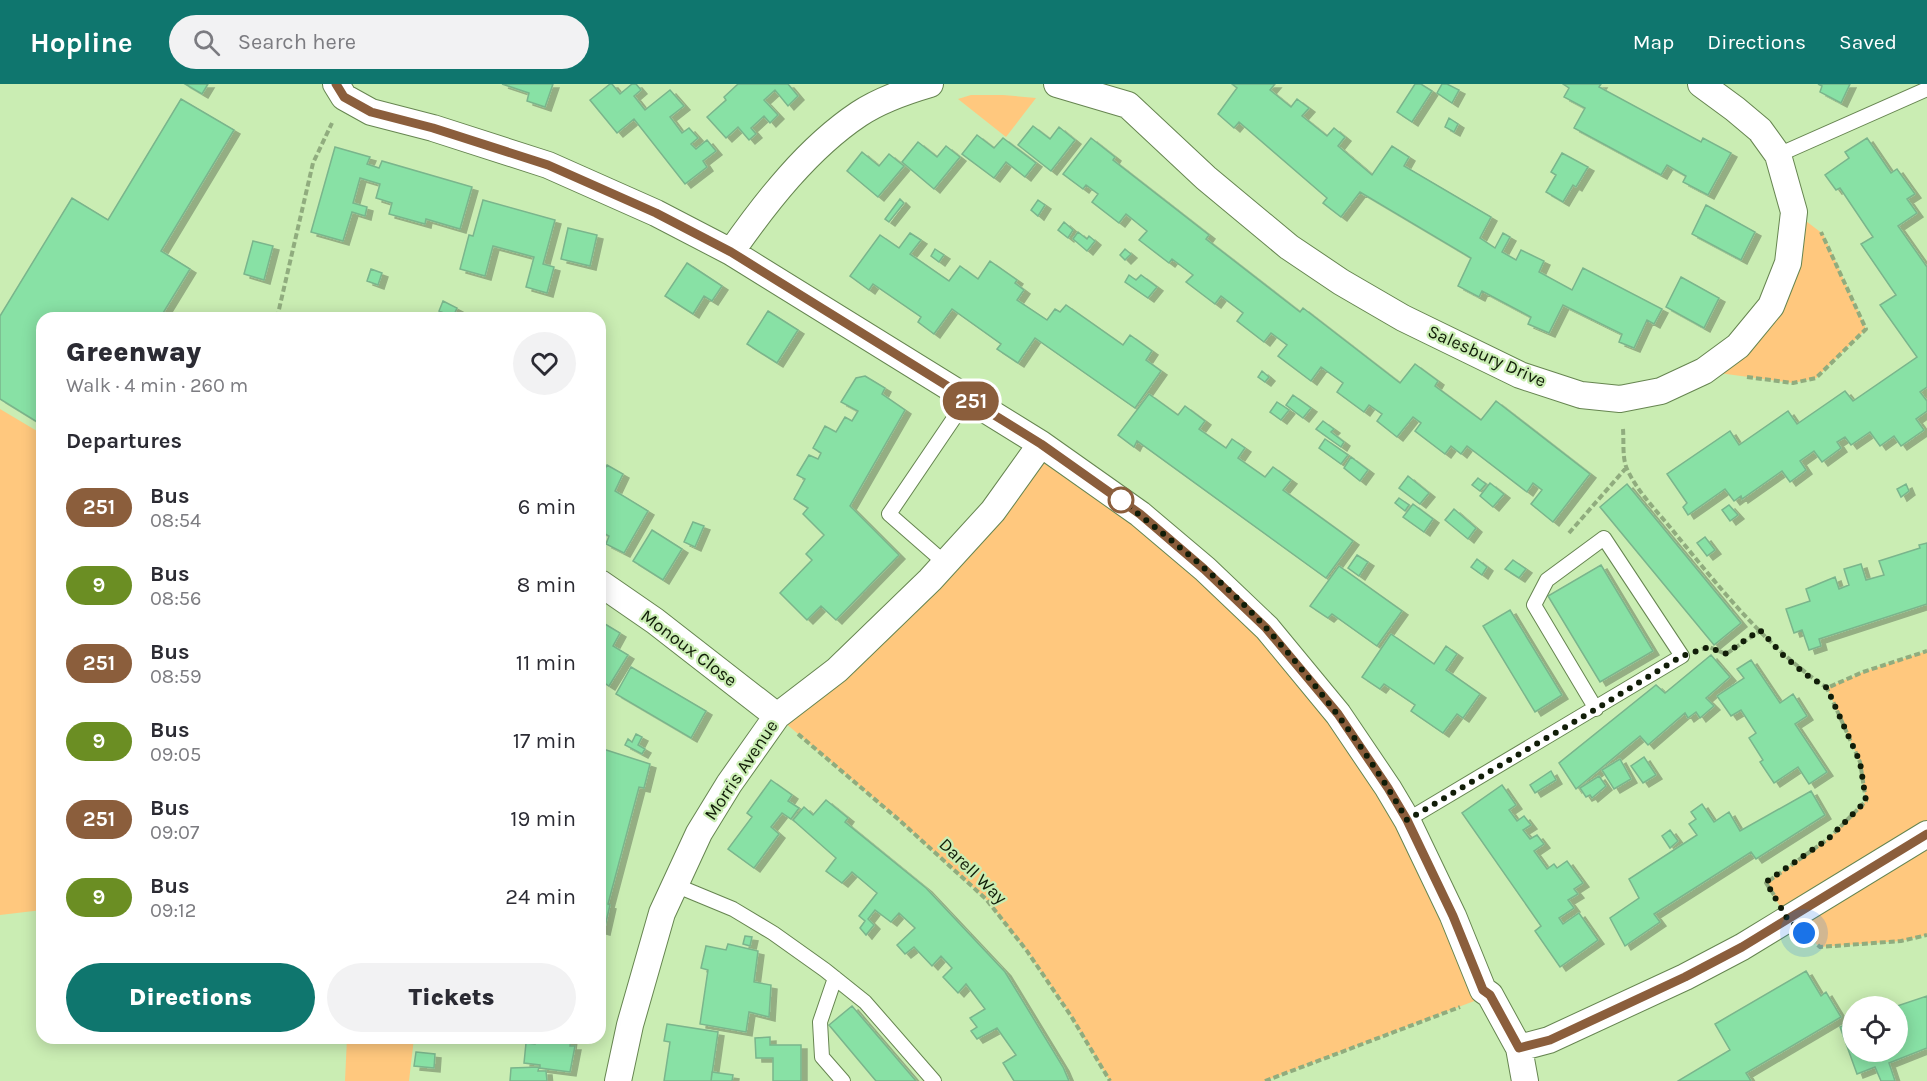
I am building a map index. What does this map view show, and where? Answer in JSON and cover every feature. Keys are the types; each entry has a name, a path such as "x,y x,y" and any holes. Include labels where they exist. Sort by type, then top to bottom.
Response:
{"street":[{"name":"Salesbury Drive","path":"1057,84 1129,95 1246,212 1289,247 1341,282 1403,318 1520,375 1581,394 1620,399 1661,391 1704,371 1738,345 1771,306 1788,263 1794,212 1778,155 1760,130 1701,84"},
{"path":"731,252 767,201 826,139 859,113 914,86"},
{"path":"340,90 371,112 433,128 548,165 656,213 731,252 1041,444 1140,514 1204,569 1266,628 1338,714 1407,820 1453,916 1483,990 1490,995 1519,1048 1525,1081"},
{"name":"Morris Avenue","path":"618,1081 630,1025 662,913 699,833 729,784 777,716 837,670 945,563 993,511 1041,444"},
{"name":"Monoux Close","path":"606,587 655,621 777,716"},
{"path":"1519,1048 1550,1040 1742,947 1927,834"}],"lane":[{"path":"1778,155 1927,89"},
{"path":"945,563 890,514 968,399"},
{"path":"1407,820 1596,709 1682,656 1604,538 1547,580 1534,605 1596,709"},
{"path":"675,885 733,909 773,933 835,978 865,1002 934,1081"},
{"path":"835,978 820,1022 822,1057 843,1081"}],"path":[{"path":"278,312 313,163 340,90"},
{"path":"1704,371 1793,383 1816,378 1866,329 1823,234 1794,212"},
{"path":"1620,399 1626,468 1643,495 1744,616 1783,655 1805,674 1827,688 1860,762 1866,801 1828,839 1766,882 1788,920 1820,947 1901,941 1927,935"},
{"path":"1682,656 1709,647 1725,654 1760,630"},
{"path":"1827,688 1863,672 1927,651"},
{"name":"Darell Way","path":"777,716 898,819 986,899 1027,951 1071,1016 1110,1081"},
{"path":"1264,1081 1490,995"}],"shaded area":[{"path":"971,95 1036,98 1006,137 958,99"},
{"path":"1794,212 1823,234 1866,329 1816,378 1793,383 1704,371 1771,305"},
{"path":"0,409 36,430 36,911 0,915"},
{"path":"1041,444 1140,514 1338,714 1490,995 1265,1081 1110,1081 1071,1016 1027,951 986,899 898,819 777,716 837,670"},
{"path":"1927,651 1927,935 1901,941 1820,947 1788,920 1766,883 1828,839 1866,801 1860,762 1827,688 1863,672"},
{"path":"347,1044 413,1044 409,1081 345,1081"}],"building":[{"path":"185,84 208,84 202,94"},
{"path":"502,84 553,84 545,107 527,101 529,93"},
{"path":"610,84 620,94 632,84 636,84 641,90 634,96 645,110 670,90 684,106 670,117 682,133 689,128 698,138 691,144 696,149 707,140 716,151 703,161 707,167 685,184 634,119 617,133 590,100"},
{"path":"738,84 788,84 798,96 788,106 775,90 764,100 778,115 770,123 764,116 751,128 756,134 749,140 738,127 726,138 707,117 726,100 724,97"},
{"path":"1232,84 1275,84 1270,90 1291,107 1297,99 1309,108 1302,116 1327,136 1334,128 1345,137 1338,146 1372,175 1392,146 1409,157 1404,166 1491,217 1480,238 1495,248 1503,233 1510,237 1502,252 1516,260 1521,250 1544,261 1539,272 1572,290 1583,268 1662,309 1654,324 1647,320 1634,348 1619,342 1622,334 1563,305 1549,333 1528,324 1531,317 1482,291 1479,297 1458,286 1471,258 1360,192 1341,217 1323,203 1327,198 1239,122 1234,128 1218,114 1237,88"},
{"path":"1415,84 1421,84 1432,91 1412,122 1397,112"},
{"path":"1442,84 1459,90 1452,103 1437,93"},
{"path":"1563,84 1601,84 1599,87 1701,142 1703,138 1731,153 1708,195 1683,182 1686,176 1667,165 1661,175 1574,128 1585,108 1564,97 1569,88"},
{"path":"1818,84 1850,84 1841,103 1820,92 1822,86"},
{"path":"181,99 234,130 161,251 190,269 164,312 36,312 36,421 0,399 0,316 72,198 108,220"},
{"path":"1449,118 1458,124 1454,132 1445,127"},
{"path":"1033,126 1050,139 1059,127 1075,140 1051,171 1018,145"},
{"path":"977,135 994,148 1003,138 1036,163 1025,177 1006,162 994,178 962,154"},
{"path":"1091,138 1115,157 1113,160 1209,235 1206,239 1300,312 1303,308 1400,383 1415,364 1438,381 1435,386 1481,420 1496,401 1590,474 1553,522 1531,504 1542,490 1533,483 1527,492 1467,446 1461,454 1451,446 1445,454 1415,431 1421,423 1413,417 1397,437 1377,421 1382,414 1369,405 1364,412 1337,392 1343,383 1321,367 1311,381 1278,356 1287,345 1271,333 1264,342 1237,321 1243,313 1221,296 1215,304 1186,282 1193,275 1172,259 1169,263 1139,240 1147,231 1126,214 1119,223 1092,202 1098,194 1086,185 1083,189 1063,174"},
{"path":"1867,138 1891,173 1897,169 1915,194 1907,199 1917,213 1898,226 1927,267 1927,387 1920,392 1927,401 1927,411 1916,419 1924,430 1901,446 1894,436 1880,446 1870,432 1851,445 1845,437 1837,442 1841,448 1822,462 1814,451 1800,461 1806,470 1790,482 1782,471 1742,499 1741,496 1734,501 1725,489 1688,515 1683,507 1687,503 1667,474 1730,431 1739,445 1788,411 1797,424 1845,391 1853,401 1917,357 1880,305 1896,295 1861,244 1873,237 1840,188 1836,190 1825,175 1849,158 1845,152"},
{"path":"918,142 937,157 946,146 960,157 934,189 902,162"},
{"path":"335,147 370,157 367,164 379,168 382,161 472,187 460,229 426,219 425,224 389,214 392,203 376,198 380,184 360,178 353,203 367,207 365,216 352,212 343,241 311,232"},
{"path":"862,152 879,166 889,154 904,166 878,197 847,171"},
{"path":"1562,153 1588,167 1576,187 1573,185 1563,202 1546,192 1556,175 1551,172"},
{"path":"900,199 904,203 889,222 885,219"},
{"path":"483,200 555,220 543,264 554,267 547,293 526,287 534,257 493,246 485,276 460,269 469,235 473,236"},
{"path":"1038,200 1045,205 1038,216 1031,210"},
{"path":"1706,205 1755,232 1741,260 1692,234"},
{"path":"1064,222 1073,230 1068,238 1058,230"},
{"path":"568,228 597,235 590,266 561,259"},
{"path":"1078,232 1087,239 1089,236 1095,241 1087,251 1073,239"},
{"path":"910,233 921,240 910,254 949,281 960,266 978,279 990,261 1017,280 1015,283 1024,290 1017,300 1047,320 1055,309 1060,312 1066,305 1123,345 1130,335 1152,351 1146,360 1161,371 1135,408 1035,338 1018,363 997,349 1001,344 952,309 934,334 918,322 921,317 873,284 869,290 850,276 880,235 899,248"},
{"path":"253,241 273,246 264,280 244,274"},
{"path":"935,249 944,255 939,262 931,256"},
{"path":"1125,249 1131,254 1125,260 1120,255"},
{"path":"687,263 722,286 712,301 704,296 693,314 665,296"},
{"path":"371,269 382,273 378,285 367,281"},
{"path":"1129,275 1136,280 1141,275 1157,287 1148,298 1125,282"},
{"path":"1681,277 1719,298 1704,328 1666,307"},
{"path":"443,301 457,308 455,312 439,311"},
{"path":"768,311 798,330 777,363 747,344"},
{"path":"1262,371 1269,377 1265,382 1258,377"},
{"path":"865,376 885,388 882,394 905,410 850,506 899,555 836,620 821,606 807,620 780,593 812,560 806,554 824,535 803,514 808,508 794,499 805,479 797,475 809,455 818,459 821,453 813,448 825,426 836,432 845,417 852,421 858,411 841,402 856,378"},
{"path":"1149,394 1178,415 1185,406 1205,421 1199,429 1226,448 1232,439 1245,448 1238,458 1265,477 1273,467 1291,480 1283,490 1353,541 1326,578 1137,441 1134,447 1118,435"},
{"path":"1293,395 1311,408 1303,418 1286,405"},
{"path":"1277,402 1289,410 1281,420 1270,412"},
{"path":"1323,421 1334,429 1331,432 1344,442 1341,447 1316,429"},
{"path":"1325,439 1348,455 1341,464 1319,448"},
{"path":"1351,457 1368,470 1360,481 1344,468"},
{"path":"607,465 623,474 615,491 648,511 624,553 606,544 609,536 606,534"},
{"path":"1408,476 1429,493 1420,504 1399,488"},
{"path":"1478,478 1486,484 1480,491 1472,485"},
{"path":"1490,483 1504,494 1493,507 1480,496"},
{"path":"1627,484 1741,623 1714,645 1600,507"},
{"path":"1906,484 1909,491 1901,497 1897,489"},
{"path":"1399,498 1409,505 1405,511 1395,503"},
{"path":"1413,504 1433,519 1424,532 1403,517"},
{"path":"1729,505 1738,515 1730,521 1722,510"},
{"path":"1454,509 1476,528 1468,539 1445,520"},
{"path":"693,522 704,526 695,547 684,542"},
{"path":"652,530 682,549 663,580 633,561"},
{"path":"1705,537 1715,550 1707,556 1697,543"},
{"path":"1927,543 1927,604 1819,639 1821,646 1809,650 1802,630 1794,633 1786,609 1810,601 1806,589 1835,577 1839,589 1849,585 1844,569 1861,564 1866,580 1884,575 1879,561 1920,548 1919,545"},
{"path":"1357,555 1368,562 1359,576 1348,568"},
{"path":"1477,559 1487,567 1482,575 1471,567"},
{"path":"1513,560 1526,569 1519,578 1505,569"},
{"path":"1601,565 1653,651 1600,682 1548,596"},
{"path":"1339,566 1402,611 1377,646 1332,614 1328,618 1310,606"},
{"path":"1510,610 1562,695 1535,712 1483,626"},
{"path":"606,625 620,633 613,646 628,655 609,686 606,684"},
{"path":"1391,634 1434,664 1446,646 1457,654 1446,670 1480,694 1463,718 1457,714 1443,733 1411,711 1415,705 1384,684 1380,689 1362,677"},
{"path":"1711,655 1730,677 1706,698 1714,706 1700,718 1696,712 1688,718 1685,713 1648,745 1640,736 1576,789 1559,763 1656,685 1665,693"},
{"path":"1751,660 1780,703 1793,694 1807,716 1795,724 1827,772 1809,784 1798,767 1774,783 1760,762 1763,760 1749,738 1756,733 1741,710 1731,716 1717,696 1744,678 1737,669"},
{"path":"631,667 706,711 691,738 616,694"},
{"path":"636,734 642,737 638,745 645,749 642,754 625,745 628,739 632,742"},
{"path":"606,750 650,764 644,788 639,787 608,904 610,905 606,922"},
{"path":"1644,757 1656,775 1643,783 1631,766"},
{"path":"1620,759 1631,779 1614,789 1602,770"},
{"path":"1551,771 1556,780 1535,793 1530,785"},
{"path":"1599,776 1606,786 1592,798 1590,795 1586,797 1580,788"},
{"path":"771,780 792,795 788,801 799,808 791,819 782,813 771,827 779,834 754,868 728,849 752,817 747,813"},
{"path":"1502,785 1516,805 1509,810 1517,821 1524,816 1531,825 1523,830 1530,839 1537,835 1544,844 1534,851 1547,869 1554,864 1557,868 1567,861 1583,883 1574,889 1578,894 1568,900 1574,908 1559,918 1563,924 1579,913 1598,940 1560,967 1535,931 1541,926 1462,813"},
{"path":"1811,791 1825,815 1756,859 1751,852 1654,914 1660,922 1625,946 1610,918 1639,898 1629,879 1697,835 1689,824 1696,819 1691,812 1702,804 1714,822 1729,812 1740,831"},
{"path":"826,800 848,818 845,822 926,888 1005,972 1063,1067 1069,1081 1014,1081 1003,1063 1016,1055 997,1028 977,1039 971,1031 977,1027 970,1018 985,1009 966,984 958,993 943,977 952,968 941,956 932,966 914,947 905,954 897,945 915,928 899,913 891,922 875,910 868,919 874,925 866,935 860,928 865,921 859,916 877,893 852,872 842,883 826,871 836,858 793,820 804,807 813,815"},
{"path":"1670,830 1678,841 1670,848 1662,836"},
{"path":"745,936 752,937 750,946 743,944"},
{"path":"728,944 758,951 754,982 771,985 769,1017 749,1012 746,1032 700,1024 708,970 701,968 706,946 726,950"},
{"path":"1806,971 1821,996 1826,992 1841,1017 1746,1073 1751,1081 1678,1081 1730,1050 1715,1024"},
{"path":"1927,996 1927,1048 1908,1056 1908,1002"},
{"path":"852,1006 916,1081 876,1081 829,1025"},
{"path":"667,1024 718,1032 711,1081 664,1081 670,1042 664,1041"},
{"path":"770,1037 770,1045 801,1045 801,1081 773,1081 773,1058 756,1058 755,1038"},
{"path":"526,1044 570,1044 570,1046 575,1046 570,1072 540,1068 540,1065 524,1063"},
{"path":"416,1052 435,1054 434,1068 414,1066"},
{"path":"1853,1062 1892,1062 1889,1063 1895,1081 1881,1081 1875,1067 1857,1074"},
{"path":"539,1067 538,1071 546,1071 547,1081 510,1081 511,1068"},
{"path":"712,1072 733,1075 732,1081 711,1081"}],"bus line":[{"name":"251","path":"336,84 344,97 371,112 433,128 548,165 656,213 731,252 1041,444 1140,514 1204,569 1266,628 1338,714 1407,820 1453,916 1483,990 1490,995 1519,1048 1550,1040 1685,977 1742,947 1927,834"}],"route":[{"path":"1121,500 1204,569 1266,628 1338,714 1407,820 1682,656 1709,647 1725,654 1760,630 1783,655 1805,674 1827,688 1860,762 1866,801 1828,839 1766,882 1788,920 1804,933"}]}
